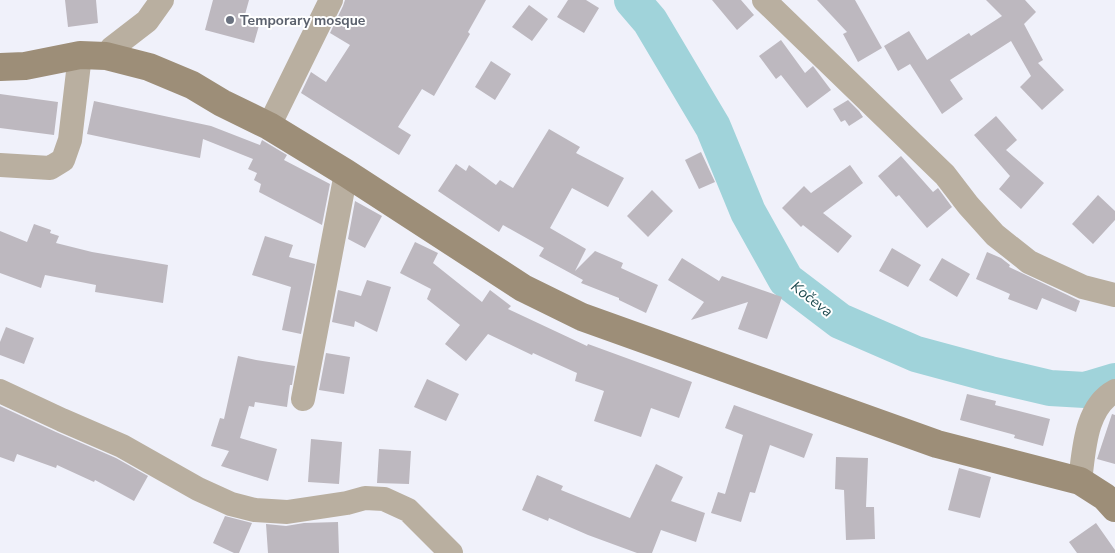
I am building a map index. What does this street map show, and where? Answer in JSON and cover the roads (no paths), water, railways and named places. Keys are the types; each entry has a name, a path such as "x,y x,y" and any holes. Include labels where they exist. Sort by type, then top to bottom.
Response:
{"main road":[{"path":"0,67 25,66 93,56 149,67 192,86 269,126 346,173 523,288 582,317 937,444 1080,481 1105,497 1115,508"}],"street":[{"path":"0,164 50,168 62,160 70,140 93,56 112,48 146,21 162,0"},
{"path":"269,126 331,0"},
{"path":"764,0 945,174 968,205 995,235 1029,262 1083,287 1115,296"},
{"path":"303,399 346,173"},
{"path":"0,390 122,446 198,489 231,504 255,510 287,512 347,503 365,498 384,499 408,510 451,553"},
{"path":"1080,481 1086,434 1096,407 1109,394 1115,391"}],"waterway":[{"name":"Kočeva","path":"632,0 650,21 713,127 748,212 786,280 840,321 916,354 1050,388 1085,390 1115,381"}],"place":[{"name":"Temporary mosque","path":"230,20"}]}
